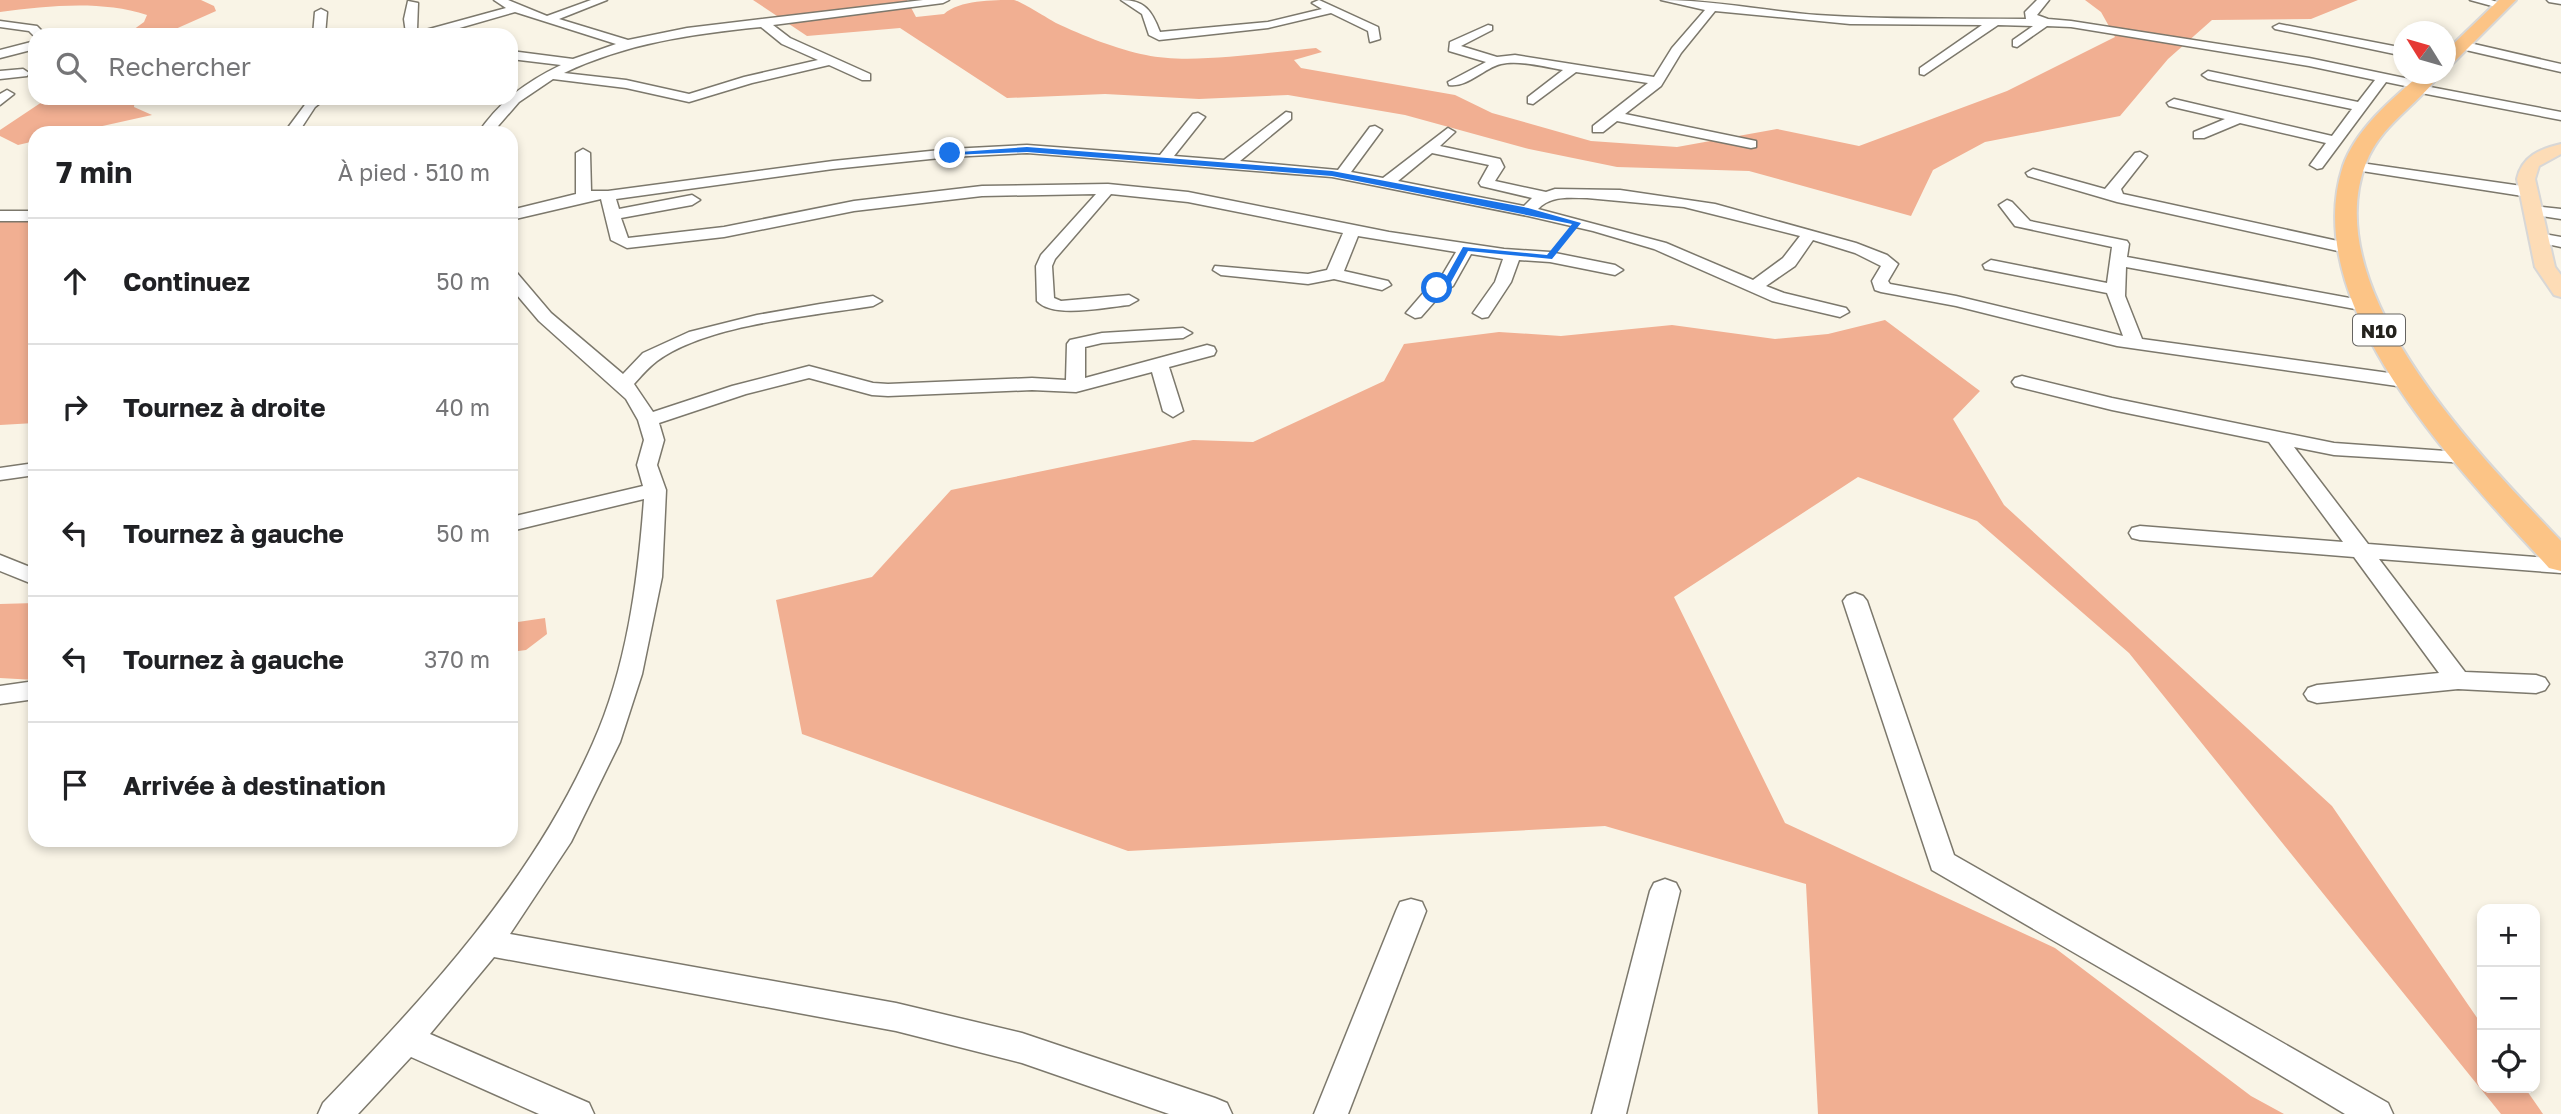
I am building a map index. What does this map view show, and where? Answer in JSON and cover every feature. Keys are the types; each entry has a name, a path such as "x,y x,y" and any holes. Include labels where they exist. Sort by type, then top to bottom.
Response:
{"highway":[{"path":"2456,51 2506,3"},
{"name":"N10","path":"2420,84 2366,140 2354,166 2345,196 2347,248 2366,306 2411,382 2467,457 2561,563"}],"main road":[{"path":"2561,149 2532,162 2526,179 2545,267 2561,292"}],"street":[{"path":"500,0 514,9 547,20 593,29 625,43"},
{"path":"547,20 601,0"},
{"path":"860,0 874,10"},
{"path":"518,96 574,63 625,43 670,32 943,0"},
{"path":"1127,0 1147,12 1159,36 1268,25 1331,10"},
{"path":"1312,0 1374,29 1374,39"},
{"path":"1667,0 1774,15 1868,21 2045,22 2115,30 2393,79"},
{"path":"2043,0 2031,12 2031,17 2045,22"},
{"path":"2476,0 2506,3"},
{"path":"2553,0 2561,1"},
{"path":"411,28 412,4"},
{"path":"1598,129 1657,81 1675,51 1712,8"},
{"path":"449,28 514,9"},
{"path":"320,28 321,12"},
{"path":"1924,71 1995,22"},
{"path":"2018,43 2045,22"},
{"path":"763,23 786,41 866,77"},
{"path":"0,24 33,28"},
{"path":"2279,27 2393,50"},
{"path":"1488,28 1454,45 1453,48 1497,61 1527,59 1657,81"},
{"path":"2461,46 2561,68"},
{"path":"0,54 28,48"},
{"path":"518,56 574,63"},
{"path":"551,75 626,84 689,98 748,80 830,61"},
{"path":"1454,82 1497,61"},
{"path":"1533,100 1575,67"},
{"path":"0,75 23,73"},
{"path":"2208,75 2361,107"},
{"path":"2317,165 2383,78"},
{"path":"2430,84 2561,116"},
{"path":"0,95 7,94 0,101"},
{"path":"2174,103 2335,141"},
{"path":"296,126 309,105"},
{"path":"490,126 507,105"},
{"path":"1227,165 1286,116"},
{"path":"1615,116 1751,144"},
{"path":"1164,159 1198,117"},
{"path":"2199,135 2239,118"},
{"path":"1342,175 1375,130"},
{"path":"1387,183 1448,132"},
{"path":"1429,148 1495,162 1497,167 1486,183 1545,196 1570,193 1677,200 1755,218 1853,247 1890,264 1880,281 1881,286 2135,344 2411,382"},
{"path":"518,213 597,194 608,196 832,165 950,153 1027,149 1164,159 1342,175 1528,211 1660,246 1752,288 1777,297 1840,312"},
{"path":"583,153 584,196"},
{"path":"2116,197 2113,189 2140,156"},
{"path":"2354,166 2532,201 2561,214"},
{"path":"2033,173 2116,197 2347,248"},
{"path":"612,215 699,198 790,185"},
{"path":"608,196 619,240 637,243 724,232 854,206 1013,189 1108,189 1188,197 1353,229 1511,255 1549,257 1615,270"},
{"path":"1108,189 1047,258 1044,265 1046,301 1060,306 1129,300"},
{"path":"1528,211 1545,196"},
{"path":"2007,205 2021,223 2026,225 2117,242 2122,247 2115,281 2116,290 2135,344"},
{"path":"0,216 28,216"},
{"path":"1549,257 1577,223"},
{"path":"1335,274 1353,229"},
{"path":"1752,288 1789,262 1810,234"},
{"path":"2539,238 2561,242"},
{"path":"1415,313 1437,288 1447,282 1466,248"},
{"path":"1482,313 1503,282 1511,255"},
{"path":"2120,261 2366,306"},
{"path":"1992,265 2116,290"},
{"path":"1221,270 1308,279 1335,274 1382,285"},
{"path":"335,1114 406,1039 487,943 557,842 607,742 629,674 650,577 656,490 647,465 654,440 648,421 635,397 624,384 545,317 518,285"},
{"path":"624,384 652,357 667,348 712,331 873,301"},
{"path":"1076,386 1076,344 1102,338 1183,333"},
{"path":"648,421 739,390 809,372 872,389 888,390 1032,384 1076,386 1208,351"},
{"path":"1159,365 1173,411"},
{"path":"2022,382 2112,404 2360,452 2467,457"},
{"path":"2276,437 2458,680"},
{"path":"0,474 28,470"},
{"path":"518,522 656,490"},
{"path":"2140,533 2561,563"},
{"path":"0,562 28,573"},
{"path":"1856,601 1942,862 2146,978 2376,1114"},
{"path":"2317,694 2458,680 2536,684"},
{"path":"0,695 28,691"},
{"path":"1609,1114 1665,891"},
{"path":"1331,1114 1411,911"},
{"path":"487,943 896,1017 1022,1048 1215,1114"},
{"path":"406,1039 554,1110"}],"shaded area":[{"path":"0,0 201,0 214,6 216,11 178,28 136,28 144,22 147,15 111,7 55,6 0,12"},
{"path":"753,0 907,0 916,17 944,14 958,6 977,2 1014,0 1088,37 1135,53 1164,58 1253,55 1316,48 1322,52 1294,60 1301,68 1455,95 1492,113 1591,141 1677,147 1777,129 1859,146 2007,91 2115,37 2101,12 2085,0 2358,0 2311,19 2212,20 2168,59 2120,116 1985,142 1933,170 1911,216 1749,171 1617,167 1529,149 1405,115 1288,95 1199,99 1105,94 1007,98 900,28 807,36"},
{"path":"38,105 134,105 152,115 102,126 28,126 28,143 18,145 0,136 0,130"},
{"path":"28,220 28,423 0,425 0,221"},
{"path":"1885,320 1980,391 1953,419 2004,505 2332,806 2477,1018 2477,1084 2129,653 1977,521 1858,477 1674,597 1785,823 2055,948 2251,1096 2284,1114 1818,1114 1806,884 1605,826 1128,851 802,734 776,600 872,577 951,490 1193,440 1253,442 1384,381 1404,344 1499,332 1561,336 1672,325 1775,339 1828,334"},
{"path":"28,603 28,680 0,678 0,604"},
{"path":"545,618 547,634 526,650 518,651 518,622"},
{"path":"2484,1093 2528,1093 2543,1114 2501,1114"}],"route":[{"path":"950,153 1027,149 1332,173 1577,223 1549,257 1466,248 1447,282 1437,288"}]}
